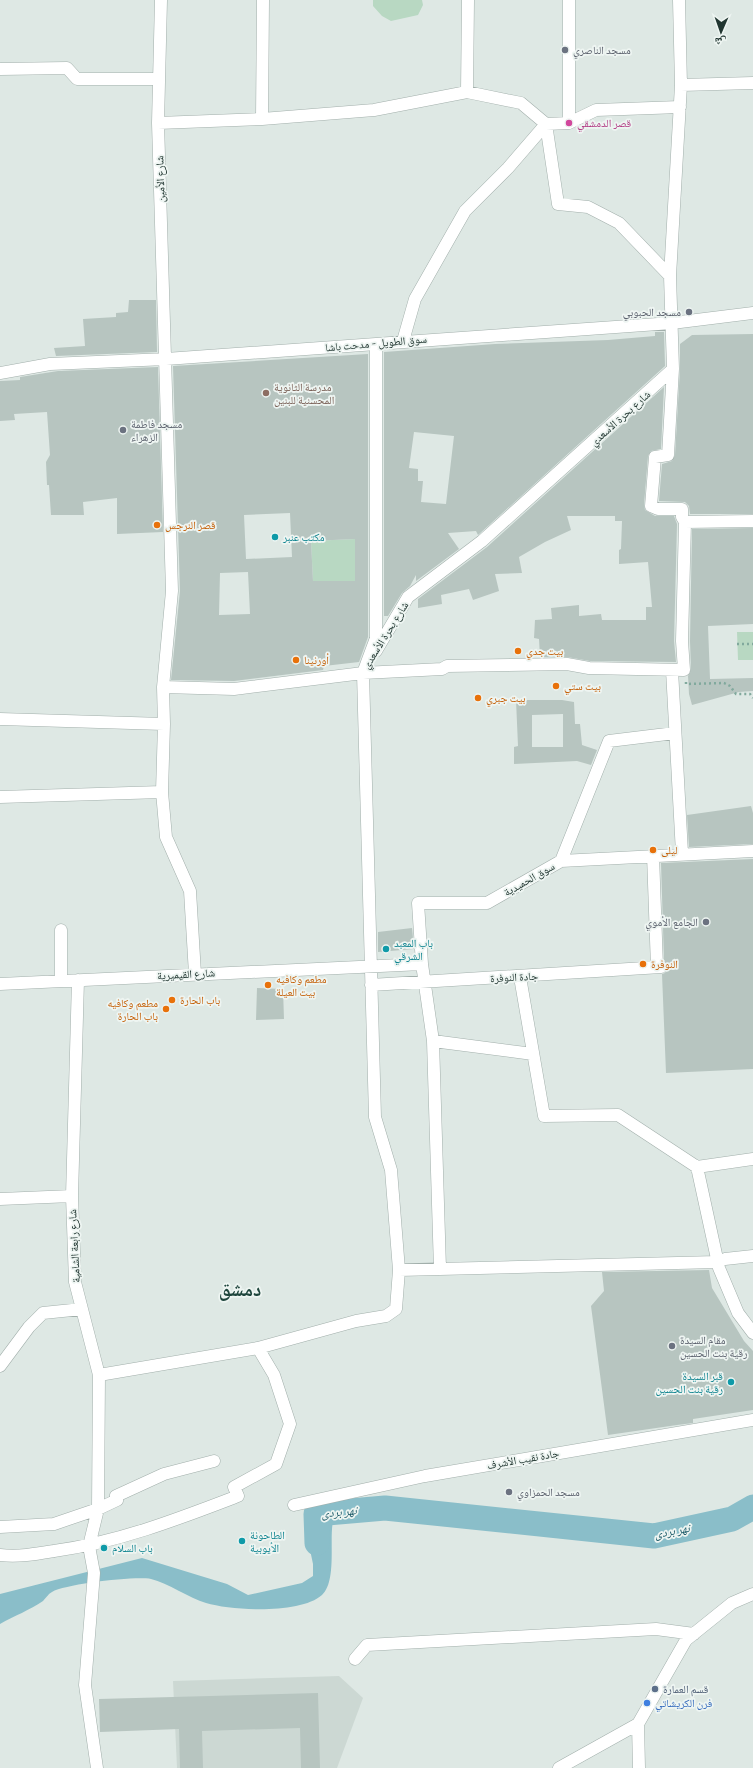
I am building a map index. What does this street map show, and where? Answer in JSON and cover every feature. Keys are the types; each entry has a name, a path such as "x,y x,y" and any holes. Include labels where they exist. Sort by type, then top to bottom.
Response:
{"street":[{"name":"شارع الأمين","path":"161,0 158,123 172,591 163,686 164,724 162,792 166,837 190,891 195,974"},
{"path":"262,119 263,0"},
{"path":"467,92 468,0"},
{"path":"569,0 569,123"},
{"path":"680,0 681,85 670,276 673,369 668,455 655,457 651,506 658,509 682,509 682,517 685,522 682,640 678,670 675,733 682,853"},
{"path":"0,69 67,68 77,79 159,80"},
{"path":"681,85 753,82"},
{"path":"158,123 262,119 374,110 467,92 521,103 546,124 558,204 588,207 619,222 670,276"},
{"path":"403,341 415,299 465,211 508,168 546,124 569,123 596,110 680,107"},
{"name":"سوق الطويل - مدحت باشا","path":"0,373 50,364 166,359 376,344 672,322 753,313"},
{"name":"شارع بحرة الأسعدي","path":"363,673 376,638 376,344"},
{"name":"شارع بحرة الأسعدي","path":"363,673 408,597 482,541 673,369"},
{"path":"685,522 753,521"},
{"path":"163,686 234,689 363,673 442,669 448,666 567,664 589,668 678,670"},
{"path":"99,1375 258,1348 356,1321 386,1316 396,1309 400,1270 391,1170 374,1117 371,985 372,965 363,673"},
{"path":"0,719 164,724"},
{"path":"561,861 609,741 675,733"},
{"path":"0,796 162,792"},
{"name":"سوق الحميدية","path":"422,964 418,902 487,903 561,861 682,853 753,851"},
{"name":"جادة النوفرة","path":"371,985 627,971 659,967 653,855"},
{"path":"61,930 61,981"},
{"path":"372,965 422,964 433,1041 440,1269"},
{"name":"شارع القيميرية","path":"0,984 372,965"},
{"path":"520,977 544,1116 618,1115 697,1167 753,1159"},
{"name":"شارع رابعة الشامية","path":"78,980 72,1196 75,1282 99,1375 98,1509 90,1546"},
{"path":"433,1041 534,1054"},
{"path":"697,1167 717,1262 738,1313 753,1333"},
{"path":"0,1199 72,1196"},
{"path":"400,1270 717,1262 725,1259 753,1256"},
{"path":"0,1366 28,1327 42,1313 82,1309"},
{"path":"0,1555 16,1557 90,1546 153,1528 238,1496 234,1487 276,1464 290,1424 274,1375 258,1348"},
{"name":"جادة نقيب الأشرف","path":"294,1505 425,1476 753,1420"},
{"path":"0,1527 54,1524 98,1509 117,1500 116,1496 164,1474 214,1461"},
{"path":"90,1546 94,1573 85,1685 97,1768"},
{"path":"639,1768 638,1724 686,1640 732,1603 753,1594"},
{"path":"355,1659 367,1645 656,1629 694,1634"},
{"path":"559,1768 638,1724"}],"path":[{"path":"737,644 753,644"},
{"path":"678,670 686,684 724,683 730,686 736,694 750,694 753,698"}],"shaded area":[{"path":"339,1676 363,1698 337,1768 177,1768 173,1681"}],"green space":[{"path":"373,0 422,0 423,5 418,15 391,21 382,16 373,6"},
{"path":"355,539 355,581 313,581 311,541"},
{"path":"737,632 753,632 753,660 738,660"}],"water":[{"path":"345,1511 333,1521 332,1560 327,1589 322,1595 312,1601 283,1608 266,1609 218,1606 199,1601 158,1581 142,1578 85,1584 60,1589 48,1595 38,1604 0,1624 0,1594 142,1558 227,1584 248,1595 302,1583 313,1576 313,1564 304,1521 316,1514"}],"building":[{"path":"129,300 156,300 157,352 56,356 54,348 85,346 83,319 116,317 116,313 128,312"},
{"path":"655,332 664,332 665,366 478,535 476,531 448,533 459,549 416,581 416,575 410,586 402,593 388,616 384,616 384,352 495,344 608,340 655,336","holes":["414,432 454,436 446,504 421,502 423,481 418,481 418,469 409,468"]},
{"path":"753,334 753,514 690,514 689,506 685,502 659,501 662,464 672,461 675,455 680,344 692,335"},
{"path":"368,354 368,637 359,662 324,666 323,670 234,681 171,680 180,591 173,366","holes":["290,513 292,557 246,559 244,515","355,539 355,581 313,581 311,541","248,572 250,614 219,615 220,573"]},
{"path":"158,367 163,532 117,534 117,498 83,502 84,515 51,515 46,462 50,455 47,412 14,414 15,420 0,421 0,381 20,380 20,377 58,371"},
{"path":"664,387 661,449 651,451 648,456 644,505 645,510 655,516 674,516 677,524 674,641 676,662 590,661 567,657 540,657 539,639 534,638 535,620 552,619 551,608 579,605 579,616 601,614 602,620 646,620 646,607 652,607 648,562 619,564 622,521 615,521 615,516 567,516 571,530 545,542 519,557 522,573 495,574 499,591 473,600 469,589 441,595 442,604 418,608 418,599 487,547"},
{"path":"753,528 753,624 708,626 710,679 753,678 753,691 739,692 692,705 689,694 688,676 691,669 692,529"},
{"path":"516,700 562,700 574,702 575,724 580,724 582,745 597,750 591,765 577,761 514,764 514,747 518,746","holes":["563,714 563,747 532,747 532,715"]},
{"path":"751,806 753,813 753,844 689,847 687,815"},
{"name":"الجامع الأموي","path":"753,859 753,1069 666,1073 662,974 665,973 668,967 664,960 661,863"},
{"path":"412,928 414,949 378,952 378,932"},
{"path":"257,988 283,989 284,1019 256,1020"},
{"name":"مقام السيدة رقية بنت الحسين","path":"709,1270 712,1288 744,1341 753,1351 753,1410 693,1419 693,1423 608,1435 591,1306 604,1291 602,1272"},
{"path":"318,1693 320,1768 301,1768 300,1728 202,1731 203,1768 180,1768 179,1729 100,1732 99,1699"}],"waterway":[{"name":"نهر بردى","path":"317,1543 316,1514 385,1508 654,1536 732,1519 753,1507"}],"place":[{"name":"مسجد الناصري","path":"565,50"},
{"name":"قصر الدمشقي","path":"569,123"},
{"name":"مسجد الحبوبي","path":"689,312"},
{"name":"مدرسة الثانوية المحسنية للبنين","path":"266,393"},
{"name":"مسجد فاطمة الزهراء","path":"123,430"},
{"name":"قصر النرجس","path":"157,525"},
{"name":"مكتب عنبر","path":"275,537"},
{"name":"بيت جدي","path":"518,651"},
{"name":"أورنينا","path":"296,660"},
{"name":"بيت ستي","path":"556,686"},
{"name":"بيت جبري","path":"478,698"},
{"name":"ليلى","path":"653,850"},
{"name":"الجامع الأموي","path":"706,922"},
{"name":"باب المعبد الشرقي","path":"386,949"},
{"name":"النوفرة","path":"643,964"},
{"name":"مطعم وكافيه بيت العيلة","path":"268,985"},
{"name":"باب الحارة","path":"172,1000"},
{"name":"مطعم وكافيه باب الحارة","path":"166,1009"},
{"name":"مقام السيدة رقية بنت الحسين","path":"672,1346"},
{"name":"قبر السيدة رقية بنت الحسين","path":"731,1382"},
{"name":"مسجد الحمزاوي","path":"509,1492"},
{"name":"الطاحونة الأيوبية","path":"242,1541"},
{"name":"باب السلام","path":"104,1548"},
{"name":"قسم العمارة","path":"655,1689"},
{"name":"فرن الكريشاتي","path":"647,1703"}],"district":[{"name":"دمشق","path":"240,1289"}]}
